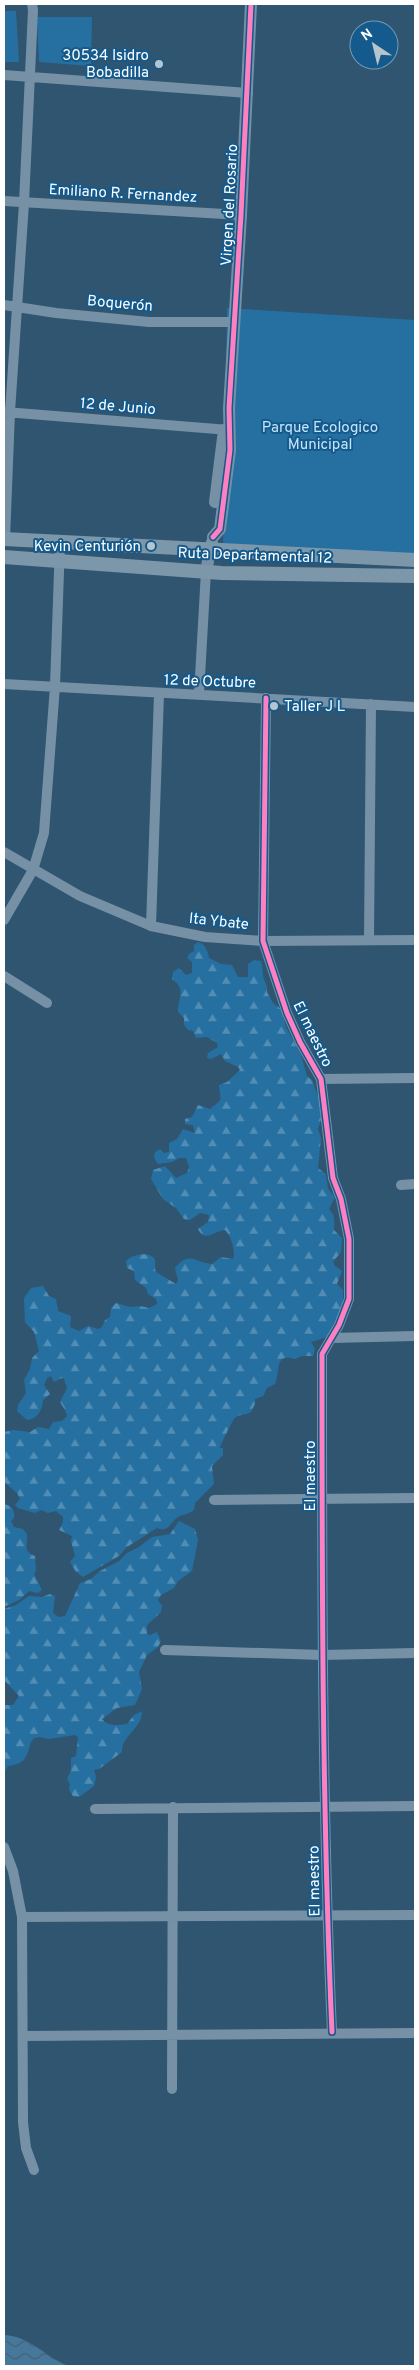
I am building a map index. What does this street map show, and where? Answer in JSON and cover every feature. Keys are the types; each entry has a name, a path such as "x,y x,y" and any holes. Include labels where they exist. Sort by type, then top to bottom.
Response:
{"main road":[{"name":"Ruta Departamental 12","path":"4,539 60,543 212,544 415,560"},
{"name":"Ruta Departamental 12","path":"4,557 206,571 415,576"}],"street":[{"path":"4,539 7,412 24,203 32,4"},
{"name":"Virgen del Rosario","path":"206,571 212,544 220,529 230,450 227,430 228,408 248,93 251,4"},
{"path":"4,74 248,93"},
{"name":"Emiliano R. Fernandez","path":"4,201 241,215"},
{"name":"Boquerón","path":"4,305 149,322 234,322"},
{"name":"12 de Junio","path":"7,412 227,430"},
{"path":"4,920 33,870 44,833 55,686 60,543"},
{"path":"199,694 206,571"},
{"name":"12 de Octubre","path":"4,684 415,707"},
{"path":"151,926 159,694"},
{"name":"El maestro","path":"266,698 263,941 290,1020 321,1079 333,1178 349,1239 349,1299 345,1313 322,1354 322,1655 327,1916 332,2032"},
{"path":"369,940 371,704"},
{"name":"Ita Ybate","path":"4,852 80,896 151,926 205,937 263,941 415,940"},
{"path":"4,976 47,1003"},
{"path":"321,1079 415,1078"},
{"path":"401,1185 415,1184"},
{"path":"332,1338 415,1336"},
{"path":"214,1500 415,1498"},
{"path":"165,1650 322,1655 415,1653"},
{"path":"95,1810 173,1807 415,1806"},
{"path":"172,2089 173,1807"},
{"path":"4,1847 12,1871 22,1917 23,2122 26,2148 34,2170"},
{"path":"22,1917 415,1915"},
{"path":"24,2036 332,2032 415,2033"}],"green space":[{"path":"4,11 16,11 19,62 4,62"},
{"path":"37,17 92,17 91,66 39,62"},
{"name":"Parque Ecologico Municipal","path":"227,308 415,320 415,560 223,551"},
{"path":"198,942 206,948 209,958 221,964 232,965 238,977 248,977 248,964 254,960 261,961 267,992 273,1003 281,1009 286,1027 301,1055 307,1076 312,1080 319,1099 321,1120 318,1129 321,1138 318,1168 326,1174 328,1189 335,1197 329,1209 334,1216 334,1230 342,1238 341,1252 333,1262 342,1271 337,1284 343,1290 343,1306 327,1337 311,1342 315,1349 313,1356 302,1356 295,1359 284,1358 281,1360 275,1384 267,1388 263,1396 255,1399 251,1412 234,1419 220,1448 223,1448 223,1455 212,1466 214,1484 195,1503 194,1510 175,1519 167,1528 157,1528 127,1547 119,1556 83,1577 76,1572 70,1562 75,1556 71,1541 72,1536 59,1530 63,1517 56,1511 48,1513 41,1510 35,1513 18,1508 15,1505 20,1499 17,1493 4,1482 4,1432 13,1430 30,1432 38,1427 49,1429 53,1422 62,1421 67,1416 60,1402 67,1388 64,1379 62,1378 54,1382 51,1376 47,1378 44,1385 50,1394 43,1400 42,1407 37,1416 27,1420 17,1411 18,1405 26,1393 24,1380 30,1369 32,1358 39,1351 34,1332 25,1322 24,1298 31,1288 43,1286 49,1296 56,1299 58,1311 71,1316 70,1327 79,1331 88,1326 98,1329 110,1317 111,1308 116,1303 130,1307 140,1306 149,1308 157,1304 156,1299 148,1294 146,1288 135,1280 134,1271 127,1268 126,1261 128,1259 140,1254 153,1257 156,1272 176,1284 178,1280 175,1268 185,1260 193,1259 212,1264 221,1257 233,1259 232,1244 225,1230 207,1236 201,1233 198,1229 208,1222 209,1215 200,1213 190,1220 184,1219 176,1208 163,1199 151,1179 153,1170 165,1166 176,1178 187,1173 189,1167 186,1158 158,1164 154,1158 155,1152 160,1149 164,1153 169,1152 169,1143 177,1139 183,1129 195,1133 193,1125 185,1124 185,1119 192,1117 198,1105 210,1109 218,1103 220,1099 219,1085 227,1082 240,1070 238,1067 225,1061 221,1054 211,1059 207,1058 208,1053 218,1047 217,1043 207,1037 196,1038 193,1031 188,1030 184,1025 184,1018 178,1012 181,994 177,983 172,979 173,972 179,968 186,975 192,973 192,962 187,958 194,951 194,945"},
{"path":"4,1504 11,1507 14,1513 14,1518 11,1521 14,1527 23,1529 27,1534 26,1547 28,1552 35,1556 36,1570 34,1574 42,1590 38,1593 29,1591 19,1600 4,1607"},
{"path":"179,1521 195,1529 198,1540 192,1571 178,1581 174,1588 161,1595 158,1600 162,1606 161,1612 147,1625 147,1634 150,1635 157,1632 161,1641 158,1647 147,1655 139,1672 142,1689 135,1705 117,1708 102,1719 110,1724 127,1724 134,1715 142,1711 139,1723 125,1741 122,1752 99,1769 94,1770 96,1777 94,1786 79,1797 73,1796 69,1790 70,1784 67,1779 71,1770 71,1758 76,1756 78,1737 75,1735 49,1739 34,1738 25,1758 21,1762 8,1766 4,1773 4,1705 13,1705 19,1696 4,1680 4,1609 16,1605 29,1596 42,1597 50,1594 55,1596 53,1613 59,1617 65,1616 80,1583 91,1579 152,1537 170,1534"}],"water":[{"path":"4,2335 23,2339 52,2358 69,2366 4,2366"}],"cycle path":[{"path":"213,537 220,529 230,450 229,408 251,4"},
{"path":"266,698 263,941 287,1013 300,1042 321,1079 333,1178 341,1199 349,1239 349,1299 339,1325 322,1354 324,1778 332,2032"}],"place":[{"name":"30534 Isidro Bobadilla","path":"159,64"},
{"name":"Kevin Centurión","path":"151,546"},
{"name":"Taller J L","path":"274,706"}]}
